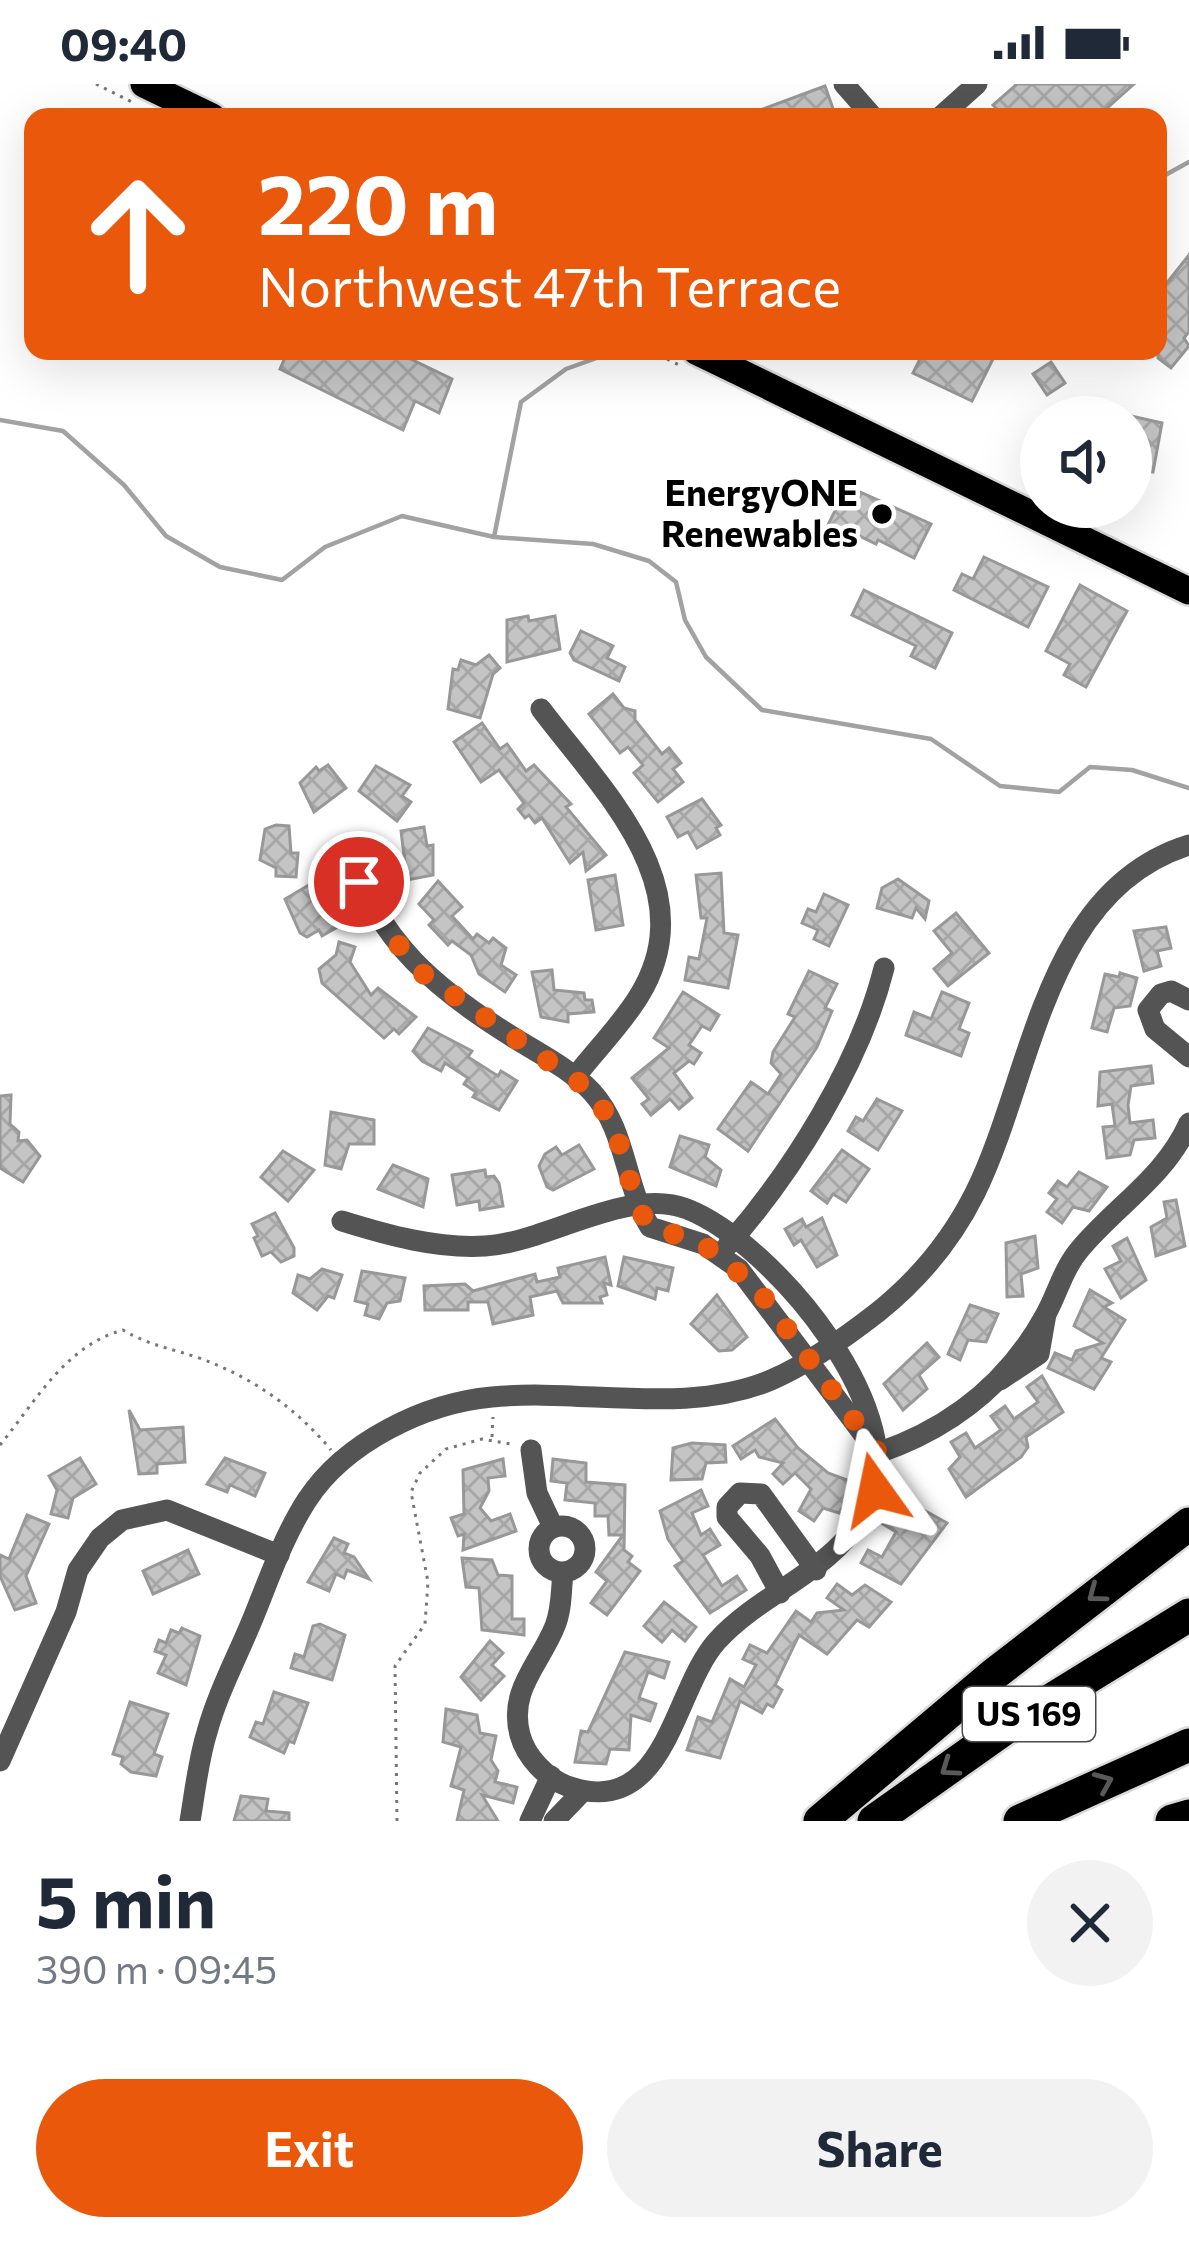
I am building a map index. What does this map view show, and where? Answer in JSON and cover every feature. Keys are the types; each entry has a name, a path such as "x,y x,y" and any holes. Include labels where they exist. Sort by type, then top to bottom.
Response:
{"highway":[{"path":"820,1821 993,1675 1189,1524"},
{"name":"US 169","path":"874,1821 1004,1729 1189,1616"},
{"name":"US 169","path":"1020,1821 1189,1745"},
{"path":"1172,1821 1189,1816"}],"main road":[{"path":"144,84 193,108"},
{"path":"714,360 1189,591"}],"street":[{"path":"844,84 865,108"},
{"path":"950,108 977,84"},
{"path":"542,709 636,835 651,863 661,900 657,951 645,986 575,1076"},
{"path":"190,1821 207,1731 279,1556 307,1500 330,1473 387,1431 436,1408 509,1396 705,1395 769,1381 808,1360 909,1284 962,1217 990,1159 1063,962 1095,909 1134,871 1189,845"},
{"path":"350,850 378,920 422,973 472,1012 575,1076 614,1126 638,1208 650,1226 720,1255 757,1288 878,1453"},
{"path":"720,1255 851,1060 884,968"},
{"path":"1189,1000 1171,991 1161,994 1148,1010 1155,1029 1189,1058"},
{"path":"878,1453 944,1425 1000,1380 1046,1314 1075,1256 1163,1168 1189,1123"},
{"path":"342,1221 413,1240 486,1246 656,1203 685,1208 736,1237 779,1276 860,1391 878,1453 869,1506 816,1570 735,1624 700,1663 653,1768 626,1785 582,1792 550,1776 525,1747 517,1706 520,1689 555,1626 563,1573"},
{"path":"532,1450 537,1493 553,1527"},
{"path":"780,1592 760,1556 727,1516 727,1507 740,1493 761,1494 816,1570"},
{"path":"0,1761 87,1552 122,1520 167,1510 279,1556"},
{"path":"553,1527 573,1528 585,1544 581,1563 563,1573"},
{"path":"553,1527 539,1543 539,1554 544,1564 563,1573"},
{"path":"530,1821 550,1776"},
{"path":"554,1821 582,1792"}],"path":[{"path":"0,1445 77,1353 98,1337 123,1330 172,1354 195,1357 235,1373 302,1414 331,1450"},
{"path":"492,1439 493,1413"},
{"path":"397,1821 395,1666 425,1624 428,1582 411,1492 420,1473 446,1448 492,1439 532,1450"}],"building":[{"path":"1017,84 1134,84 1107,108 993,105"},
{"path":"825,86 833,108 766,108"},
{"path":"1189,255 1189,332 1184,338 1189,346 1171,368 1161,360 1167,360 1167,283"},
{"path":"284,360 413,360 452,379 439,413 415,401 403,430 280,369"},
{"path":"920,360 992,360 972,401 913,373"},
{"path":"1051,362 1065,383 1047,395 1033,374"},
{"path":"1152,421 1162,423 1152,472"},
{"path":"847,486 931,524 914,558 878,540 876,544 851,532 847,542 825,531"},
{"path":"984,557 1048,587 1028,627 954,590 962,574 973,579"},
{"path":"1080,585 1127,611 1086,687 1064,675 1070,664 1046,651"},
{"path":"864,590 952,633 935,668 911,656 916,646 852,615"},
{"path":"528,616 529,621 555,616 560,649 507,662 507,620"},
{"path":"581,631 613,646 607,658 625,667 619,681 574,660 570,653"},
{"path":"489,655 500,668 493,674 480,718 448,709 453,669 458,670 461,660 476,665"},
{"path":"613,694 624,708 635,711 635,720 662,754 669,748 681,763 673,769 683,782 658,802 634,773 643,765 628,747 620,753 589,714"},
{"path":"482,723 500,749 507,744 526,771 534,765 571,804 566,807 606,855 586,871 583,852 570,863 542,818 535,823 518,809 524,803 499,770 481,782 454,742"},
{"path":"328,765 346,788 314,812 300,783 316,767 319,771"},
{"path":"376,766 410,785 402,796 411,802 397,821 359,791"},
{"path":"702,799 721,825 716,828 720,835 697,848 688,832 678,837 667,817"},
{"path":"289,826 291,853 298,853 296,877 276,876 276,868 260,860 265,829"},
{"path":"424,827 427,846 433,845 433,875 407,880 401,831"},
{"path":"721,873 724,933 738,935 728,988 685,980 689,957 699,959 707,918 701,918 696,875"},
{"path":"615,875 623,925 596,930 588,880"},
{"path":"898,879 929,901 925,919 916,908 912,918 877,908 882,888"},
{"path":"438,881 462,907 452,916 473,939 477,934 489,943 493,938 506,948 501,965 516,975 505,992 479,974 471,955 452,941 448,945 429,925 434,920 419,904"},
{"path":"309,885 341,925 322,936 319,930 307,937 300,933 285,899"},
{"path":"824,894 848,905 829,946 814,939 818,930 802,923 808,909 816,912"},
{"path":"956,913 989,953 948,986 934,969 952,953 934,931"},
{"path":"1166,927 1171,948 1157,951 1161,966 1144,971 1134,931"},
{"path":"339,942 355,947 350,962 371,995 378,988 416,1017 399,1034 394,1029 384,1038 322,983 319,969 336,955"},
{"path":"552,970 554,990 584,993 585,1000 592,1000 594,1012 568,1014 568,1022 541,1017 532,972"},
{"path":"809,971 837,984 825,1008 832,1011 817,1047 748,1151 718,1129 751,1082 768,1094 781,1074 771,1063 773,1052 795,1017 788,1014"},
{"path":"1120,973 1137,978 1130,1006 1114,1008 1107,1032 1092,1028 1105,974 1119,977"},
{"path":"683,992 719,1015 710,1030 702,1026 689,1045 701,1053 694,1064 689,1061 674,1073 692,1098 679,1109 670,1099 651,1115 642,1104 649,1099 632,1078 669,1048 654,1038"},
{"path":"942,992 969,1003 959,1029 969,1033 961,1056 906,1035 914,1012 931,1019"},
{"path":"428,1028 472,1051 468,1057 498,1076 501,1071 517,1081 499,1110 473,1097 476,1092 464,1084 468,1078 445,1063 441,1071 413,1051"},
{"path":"1151,1066 1153,1083 1131,1086 1128,1105 1130,1123 1153,1120 1155,1138 1134,1140 1130,1155 1107,1158 1103,1127 1115,1126 1112,1104 1098,1106 1100,1072"},
{"path":"11,1095 10,1124 19,1132 18,1141 27,1140 40,1156 23,1182 0,1168 0,1096"},
{"path":"877,1099 902,1111 878,1150 848,1131 856,1117 863,1121"},
{"path":"331,1112 374,1120 374,1144 349,1144 341,1169 325,1165"},
{"path":"680,1136 709,1145 705,1157 721,1170 716,1186 670,1167"},
{"path":"579,1145 594,1169 553,1190 547,1187 539,1166 545,1154 556,1147 562,1155"},
{"path":"842,1150 869,1169 846,1202 833,1194 827,1203 811,1191"},
{"path":"283,1151 314,1170 288,1201 261,1177"},
{"path":"393,1165 428,1179 423,1207 378,1189"},
{"path":"485,1170 486,1177 494,1176 499,1183 503,1206 480,1210 479,1201 457,1205 452,1175"},
{"path":"1079,1172 1107,1187 1089,1211 1073,1207 1062,1223 1047,1212 1057,1199 1049,1193 1058,1181 1067,1187"},
{"path":"1176,1200 1185,1246 1156,1256 1151,1227 1167,1218 1164,1202"},
{"path":"275,1213 294,1248 294,1256 281,1262 271,1252 262,1256 252,1224"},
{"path":"822,1218 837,1255 817,1267 801,1240 794,1245 785,1229 802,1219 806,1227"},
{"path":"1035,1236 1038,1268 1021,1274 1023,1296 1007,1297 1006,1243"},
{"path":"1127,1238 1146,1280 1121,1298 1105,1269 1121,1261 1113,1246"},
{"path":"605,1257 611,1285 604,1283 607,1295 600,1297 602,1303 563,1303 557,1291 530,1297 533,1315 493,1324 488,1302 468,1302 468,1310 425,1310 424,1286 465,1284 473,1291 535,1274 537,1282 560,1277 558,1268"},
{"path":"624,1257 673,1268 668,1291 657,1288 655,1299 618,1286"},
{"path":"322,1269 342,1275 334,1298 328,1296 317,1310 293,1293 298,1275 310,1279"},
{"path":"362,1271 405,1278 400,1301 387,1303 379,1319 365,1315 368,1304 355,1301"},
{"path":"1090,1290 1112,1303 1104,1307 1125,1320 1101,1358 1111,1362 1094,1389 1048,1368 1055,1353 1072,1360 1076,1351 1103,1343 1074,1326"},
{"path":"717,1295 747,1337 732,1350 719,1351 691,1324"},
{"path":"970,1305 998,1314 986,1342 968,1340 960,1360 948,1354"},
{"path":"927,1343 939,1357 919,1375 927,1389 903,1410 884,1384"},
{"path":"1042,1376 1063,1412 1026,1437 1028,1447 1021,1457 966,1497 949,1469 960,1457 951,1442 966,1433 975,1448 1001,1430 991,1416 1005,1406 1014,1419 1038,1402 1027,1387"},
{"path":"129,1410 140,1430 183,1427 185,1462 157,1464 157,1473 139,1474"},
{"path":"775,1419 798,1448 828,1473 858,1484 839,1513 823,1508 814,1521 799,1511 811,1489 795,1473 783,1484 773,1474 783,1463 759,1457 755,1450 741,1459 733,1446"},
{"path":"692,1443 725,1445 726,1462 706,1463 702,1479 671,1480 673,1448"},
{"path":"80,1458 96,1484 73,1498 68,1518 51,1514 57,1490 49,1476"},
{"path":"225,1458 265,1473 255,1496 230,1485 227,1492 207,1484"},
{"path":"503,1459 505,1476 488,1478 489,1491 480,1508 491,1521 510,1514 516,1531 463,1550 464,1534 458,1536 451,1518 464,1514 463,1470"},
{"path":"553,1459 586,1463 586,1482 625,1485 624,1550 632,1556 628,1562 640,1571 607,1615 591,1603 607,1581 596,1572 623,1535 609,1535 608,1516 595,1516 595,1503 565,1500 567,1483 551,1481"},
{"path":"701,1490 708,1506 692,1513 701,1535 710,1529 720,1545 703,1555 722,1586 737,1576 746,1590 710,1613 675,1566 683,1561 668,1539 660,1511"},
{"path":"920,1508 947,1523 901,1584 861,1563 868,1550 882,1557 896,1532 883,1524 891,1510 908,1520"},
{"path":"27,1515 49,1524 26,1576 36,1603 15,1610 0,1576 0,1555 9,1559"},
{"path":"334,1538 348,1544 344,1553 354,1557 369,1579 347,1570 344,1578 336,1574 329,1591 308,1582"},
{"path":"188,1550 199,1574 153,1594 143,1571"},
{"path":"462,1558 492,1560 498,1575 512,1576 512,1619 524,1619 524,1635 482,1630 479,1588 466,1587"},
{"path":"837,1584 852,1595 865,1585 891,1602 869,1627 857,1620 827,1654 799,1635 775,1685 782,1690 773,1707 767,1704 762,1713 740,1701 720,1758 687,1750 698,1717 712,1722 730,1679 744,1687 756,1665 743,1659 750,1645 767,1653 796,1611 811,1622 817,1613 844,1610 827,1598"},
{"path":"664,1602 696,1627 685,1641 672,1630 662,1642 644,1626"},
{"path":"320,1624 345,1635 332,1680 291,1668 295,1654 304,1657 313,1626"},
{"path":"182,1628 200,1636 186,1685 158,1673 166,1655 155,1651 159,1640 166,1643 171,1630 179,1633"},
{"path":"490,1641 503,1653 492,1665 504,1676 481,1700 461,1677"},
{"path":"625,1652 669,1662 664,1678 648,1672 639,1698 656,1704 650,1721 631,1715 629,1750 610,1749 606,1764 575,1762 581,1731 588,1732"},
{"path":"274,1692 308,1703 294,1743 289,1741 284,1753 250,1737 256,1722 263,1724"},
{"path":"130,1702 168,1714 154,1754 162,1757 156,1776 131,1772 121,1764 123,1757 113,1754"},
{"path":"446,1709 477,1715 480,1733 496,1736 491,1760 498,1771 495,1782 517,1787 513,1803 482,1795 498,1821 457,1821 464,1790 451,1786 461,1747 443,1742"},
{"path":"241,1796 268,1799 266,1811 289,1813 289,1821 234,1821"}],"waterway":[{"path":"1167,174 1189,162"},
{"path":"0,420 63,431 124,485 166,536 220,567 282,580 325,547 402,516 494,537 521,402 566,369 591,360"},
{"path":"494,537 593,544 649,561 676,582 685,620 706,657 762,710 931,739 1000,786 1059,792 1090,767 1132,770 1189,788"}],"place":[{"name":"EnergyONE Renewables","path":"882,514"}],"route":[{"path":"359,882 378,920 422,973 591,1091 614,1126 638,1208 650,1226 703,1244 757,1288 878,1453 875,1490"}]}
